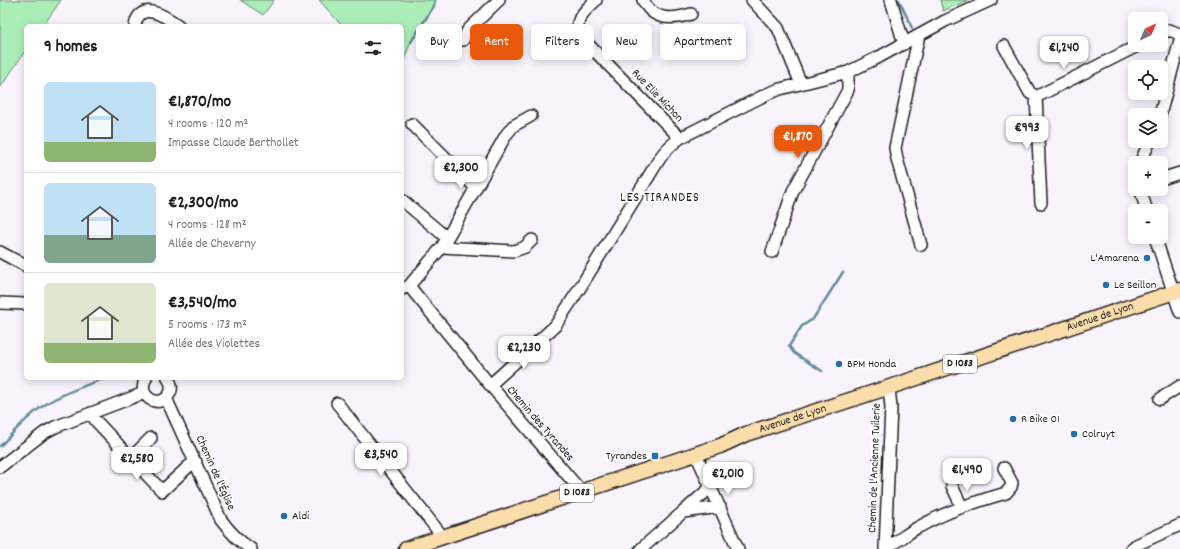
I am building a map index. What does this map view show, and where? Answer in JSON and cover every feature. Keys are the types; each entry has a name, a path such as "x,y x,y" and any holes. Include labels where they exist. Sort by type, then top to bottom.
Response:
{"main road":[{"name":"Avenue de Lyon","path":"406,549 720,446 746,434 1176,292"}],"street":[{"path":"463,40 468,30 499,0"},
{"name":"Rue Elie Michon","path":"596,0 579,18 577,25 581,37 680,138"},
{"path":"643,0 649,8 660,16 677,18 691,14"},
{"path":"752,0 778,28 802,84"},
{"path":"890,0 904,44"},
{"path":"490,385 555,326 665,150 680,138 780,88 848,72 904,44 945,21 991,0"},
{"path":"135,24 135,20 139,12 145,8 154,8 177,24"},
{"path":"1168,30 1180,34"},
{"path":"919,36 895,148 921,245"},
{"path":"1162,108 1180,40"},
{"path":"1004,46 1030,93 1036,96 1040,96 1128,51"},
{"path":"772,252 793,191 848,90 848,72"},
{"path":"1036,96 1040,203"},
{"path":"405,287 444,243 506,135 513,126 531,116"},
{"path":"412,124 475,187"},
{"path":"1168,177 1180,173"},
{"path":"404,202 444,243 514,251 525,247 532,240"},
{"path":"1159,244 1176,292 1180,312"},
{"path":"0,252 24,265"},
{"name":"Chemin des Tyrandes","path":"405,287 581,491"},
{"path":"0,303 24,304"},
{"path":"145,380 144,393 154,401 166,398 171,390 173,380"},
{"path":"1160,399 1180,386"},
{"name":"Chemin de l'Ancienne Tuilerie","path":"889,388 891,407 891,547"},
{"path":"0,467 44,433 144,393"},
{"name":"Chemin de l'Église","path":"166,398 221,520 232,534 251,549"},
{"path":"337,403 443,537"},
{"path":"91,413 96,421 162,491 196,462"},
{"path":"131,458 151,438"},
{"path":"696,454 738,549"},
{"path":"891,547 917,528 962,508 1006,493 1012,488 1012,483 1004,468"},
{"path":"952,486 962,508"},
{"path":"641,549 711,487"},
{"path":"683,512 720,507"},
{"path":"1131,549 1136,545 1180,525"}],"green space":[{"path":"0,0 61,0 44,24 24,24 24,53 0,88"},
{"path":"240,0 274,0 263,15"},
{"path":"319,0 436,0 422,24 416,24 416,34 404,60 404,24 340,24"},
{"path":"940,0 968,0 943,11"}],"waterway":[{"path":"411,42 434,6 435,0"},
{"path":"899,0 912,28"},
{"path":"822,371 794,353 789,346 802,326 813,319 843,272"},
{"path":"0,446 27,418 39,408 67,393 100,380"},
{"path":"633,549 639,544"}],"place":[{"name":"L'Amarena","path":"1147,258"},
{"name":"Le Seillon","path":"1106,285"},
{"name":"BPM Honda","path":"839,364"},
{"name":"R Bike 01","path":"1013,419"},
{"name":"Colruyt","path":"1074,434"},
{"name":"Tyrandes","path":"655,456"},
{"name":"Aldi","path":"284,516"}],"district":[{"name":"LES TIRANDES","path":"660,198"}]}
